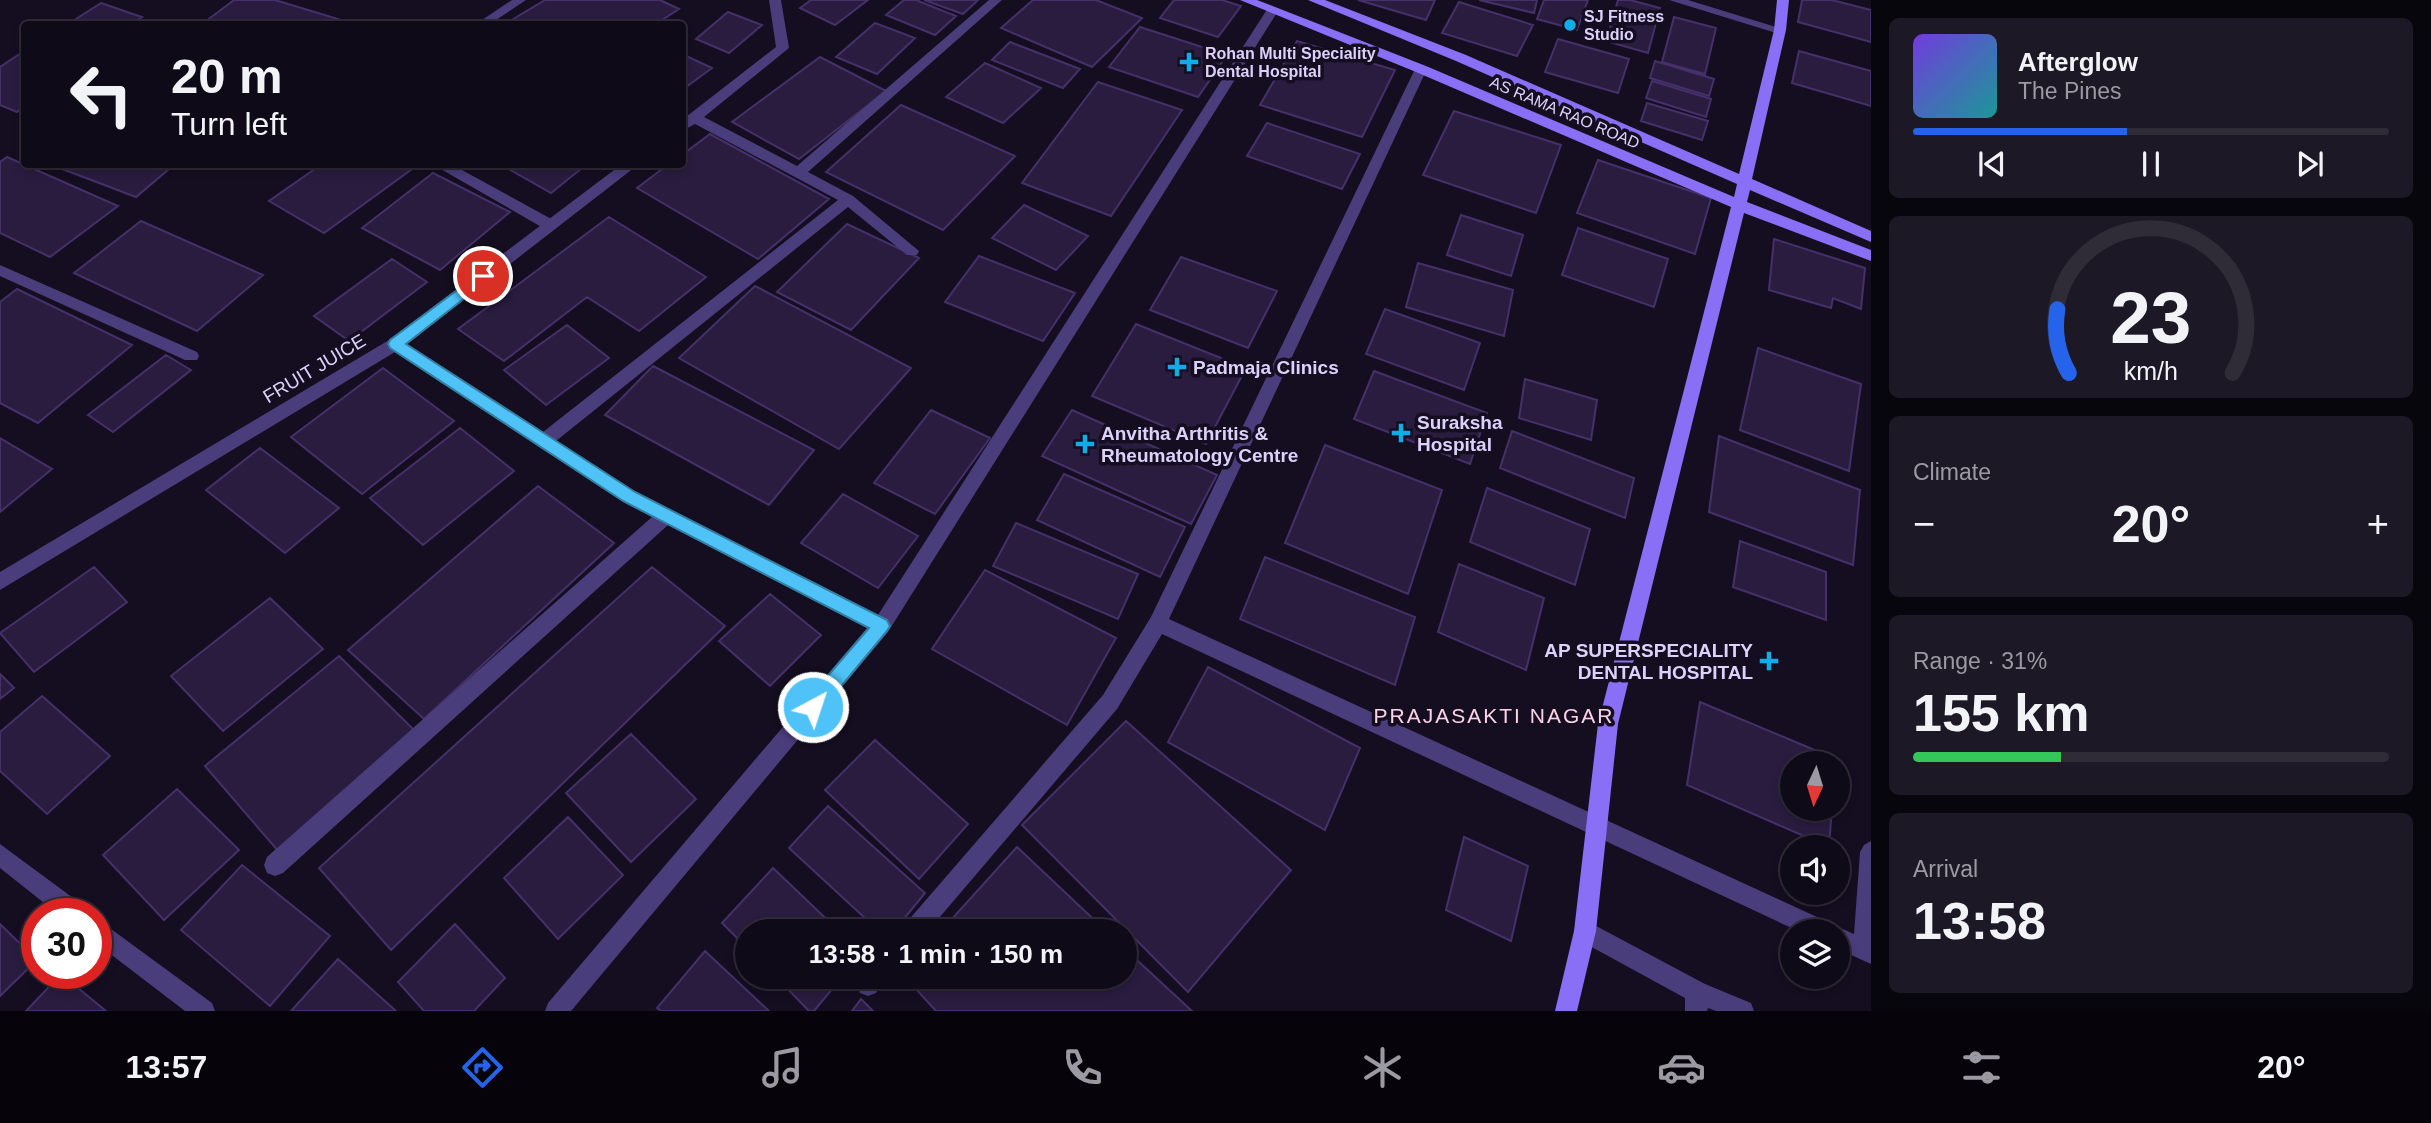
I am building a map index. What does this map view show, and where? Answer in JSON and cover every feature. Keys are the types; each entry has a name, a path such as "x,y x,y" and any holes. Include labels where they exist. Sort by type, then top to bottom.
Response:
{"street":[{"path":"487,21 520,0"},
{"path":"775,0 783,48 689,122 799,172 848,200 912,251"},
{"path":"799,172 996,0"},
{"name":"AS RAMA RAO ROAD","path":"1246,0 1421,69 1739,205 1871,256"},
{"name":"AS RAMA RAO ROAD","path":"1314,0 1461,58 1871,237"},
{"path":"1675,0 1780,30"},
{"path":"1566,1011 1585,931 1608,724 1739,205 1742,182 1780,30 1783,0"},
{"path":"556,1011 881,626 1272,11"},
{"path":"924,919 1110,702 1157,623 1421,69"},
{"path":"446,168 550,225"},
{"name":"FRUIT JUICE","path":"0,582 395,344 627,168"},
{"path":"544,441 848,200"},
{"path":"0,270 191,356"},
{"path":"395,344 665,517 881,626"},
{"path":"275,865 665,517"},
{"path":"1157,623 1796,919"},
{"path":"1850,944 1868,952 1871,852"},
{"path":"0,855 55,898"},
{"path":"1585,931 1696,1001 1743,1011"},
{"path":"112,941 204,1011"}],"building":[{"path":"234,0 275,0 345,21 206,21"},
{"path":"545,0 660,0 679,9 661,21 510,21"},
{"path":"811,0 868,0 835,25 800,8"},
{"path":"904,0 916,0 956,16 935,35 886,15"},
{"path":"924,0 978,0 963,14"},
{"path":"1033,0 1096,0 1142,18 1092,67 1001,28"},
{"path":"1174,0 1222,0 1241,6 1218,37 1160,18"},
{"path":"1358,0 1435,0 1426,20"},
{"path":"1479,0 1537,0 1534,13"},
{"path":"1544,0 1588,0 1577,30 1537,19"},
{"path":"1618,0 1630,0 1660,8 1648,53 1606,41"},
{"path":"1802,0 1832,0 1871,10 1871,42 1798,22"},
{"path":"1459,2 1533,25 1517,56 1442,33"},
{"path":"101,3 142,17 136,21 73,21"},
{"path":"728,12 762,25 729,53 696,39"},
{"path":"1674,17 1716,28 1705,74 1662,62"},
{"path":"875,23 915,38 877,74 836,57"},
{"path":"1140,27 1227,55 1198,97 1109,67"},
{"path":"1558,39 1629,59 1618,93 1545,72"},
{"path":"1297,41 1395,70 1362,137 1260,105"},
{"path":"1010,42 1080,69 1063,88 992,60"},
{"path":"1799,51 1871,71 1871,106 1792,83"},
{"path":"21,53 21,109 17,112 0,105 0,67"},
{"path":"686,56 712,68 686,87"},
{"path":"820,57 886,91 799,159 732,122"},
{"path":"1655,61 1714,79 1709,96 1650,78"},
{"path":"985,63 1041,88 1003,123 946,97"},
{"path":"1652,81 1711,99 1706,117 1646,98"},
{"path":"1098,82 1182,110 1111,216 1022,183"},
{"path":"1647,103 1708,121 1702,140 1641,121"},
{"path":"901,105 1015,156 943,230 826,172"},
{"path":"1454,111 1561,145 1536,213 1423,175"},
{"path":"1267,123 1360,154 1342,189 1247,156"},
{"path":"710,134 829,199 758,259 637,188 664,168 686,168 686,152"},
{"path":"7,157 21,163 21,168 32,168 118,206 50,257 0,233 0,162"},
{"path":"1598,160 1711,198 1695,254 1577,213"},
{"path":"60,168 170,168 136,197"},
{"path":"316,168 413,168 324,233 269,201"},
{"path":"507,168 582,168 551,193"},
{"path":"433,173 510,212 440,270 362,228"},
{"path":"1024,205 1088,236 1056,270 992,238"},
{"path":"1461,215 1523,235 1511,276 1447,255"},
{"path":"609,217 706,277 639,331 587,297 504,361 458,329"},
{"path":"141,221 263,275 197,331 74,273"},
{"path":"847,224 919,258 851,330 777,292"},
{"path":"1578,228 1668,259 1654,307 1562,275"},
{"path":"1774,239 1865,268 1861,309 1833,298 1831,308 1769,290"},
{"path":"979,256 1075,293 1043,341 945,302"},
{"path":"1181,257 1277,291 1248,348 1150,310"},
{"path":"392,259 427,282 349,341 314,316"},
{"path":"1418,263 1513,290 1504,336 1406,307"},
{"path":"755,286 911,368 839,449 679,358"},
{"path":"17,289 132,345 38,423 0,403 0,302"},
{"path":"1385,309 1480,343 1464,390 1366,354"},
{"path":"1136,324 1246,368 1206,444 1092,396"},
{"path":"567,325 609,358 546,405 504,370"},
{"path":"1758,348 1861,384 1849,471 1740,430"},
{"path":"166,355 191,370 113,432 88,415"},
{"path":"653,366 814,450 769,505 605,415"},
{"path":"383,368 454,421 362,494 291,437"},
{"path":"1374,371 1487,413 1470,464 1354,419"},
{"path":"1525,379 1597,400 1591,440 1519,418"},
{"path":"931,410 990,438 935,514 874,483"},
{"path":"1072,410 1217,475 1191,524 1042,456"},
{"path":"460,428 514,471 423,545 370,498"},
{"path":"1512,431 1634,478 1625,518 1500,468"},
{"path":"1719,436 1860,490 1853,565 1709,512"},
{"path":"0,438 52,469 0,512"},
{"path":"1325,445 1442,490 1408,594 1285,543"},
{"path":"260,448 339,508 285,553 206,490"},
{"path":"1064,474 1185,527 1160,577 1037,520"},
{"path":"538,486 614,543 424,719 348,650"},
{"path":"1487,488 1590,529 1575,585 1470,542"},
{"path":"843,494 918,536 878,588 801,543"},
{"path":"1016,523 1138,574 1118,619 993,566"},
{"path":"1740,541 1826,572 1826,620 1733,587"},
{"path":"1265,557 1415,617 1395,685 1240,619"},
{"path":"1459,564 1544,598 1526,670 1438,632"},
{"path":"94,567 127,602 34,672 0,633"},
{"path":"652,567 725,626 391,950 319,868"},
{"path":"985,570 1116,638 1067,725 932,649"},
{"path":"770,594 821,635 770,686 719,641"},
{"path":"270,598 323,649 223,731 171,676"},
{"path":"339,656 415,731 279,852 205,766"},
{"path":"1208,667 1360,748 1325,830 1168,742"},
{"path":"0,674 14,688 0,699"},
{"path":"42,696 110,756 47,814 0,771 0,732"},
{"path":"1700,702 1817,751 1780,751 1780,821 1831,821 1830,835 1802,835 1687,785"},
{"path":"1126,721 1291,870 1188,992 1137,941 1137,919 1115,919 1022,825"},
{"path":"631,734 696,799 631,862 566,793"},
{"path":"875,740 968,824 919,879 825,790"},
{"path":"177,789 239,850 164,920 103,855"},
{"path":"828,806 925,893 904,919 866,919 789,848"},
{"path":"568,817 623,875 558,939 504,878"},
{"path":"1464,837 1528,866 1511,941 1446,910"},
{"path":"1017,847 1093,919 952,919"},
{"path":"242,865 330,936 270,1006 181,930"},
{"path":"773,868 826,919 735,919 735,936 722,923"},
{"path":"0,924 21,944 21,976 0,996"},
{"path":"455,924 505,978 474,1011 424,1011 398,982"},
{"path":"705,951 735,979 735,989 746,989 769,1011 661,1011 657,1008"},
{"path":"338,959 396,1011 291,1011"},
{"path":"1137,960 1192,1011 936,1011 916,989 1137,989"},
{"path":"47,989 79,989 106,1011 26,1011"},
{"path":"788,989 832,989 814,1011 809,1011"},
{"path":"861,999 873,1011 852,1011"}],"place":[{"name":"SJ Fitness Studio","path":"1570,25"},
{"name":"Rohan Multi Speciality Dental Hospital","path":"1189,62"},
{"name":"Padmaja Clinics","path":"1177,367"},
{"name":"Suraksha Hospital","path":"1401,433"},
{"name":"Anvitha Arthritis & Rheumatology Centre","path":"1085,444"},
{"name":"AP SUPERSPECIALITY DENTAL HOSPITAL","path":"1769,661"}],"district":[{"name":"PRAJASAKTI NAGAR","path":"1494,716"}],"route":[{"path":"483,276 395,344 629,497 881,626 813,707"}]}
